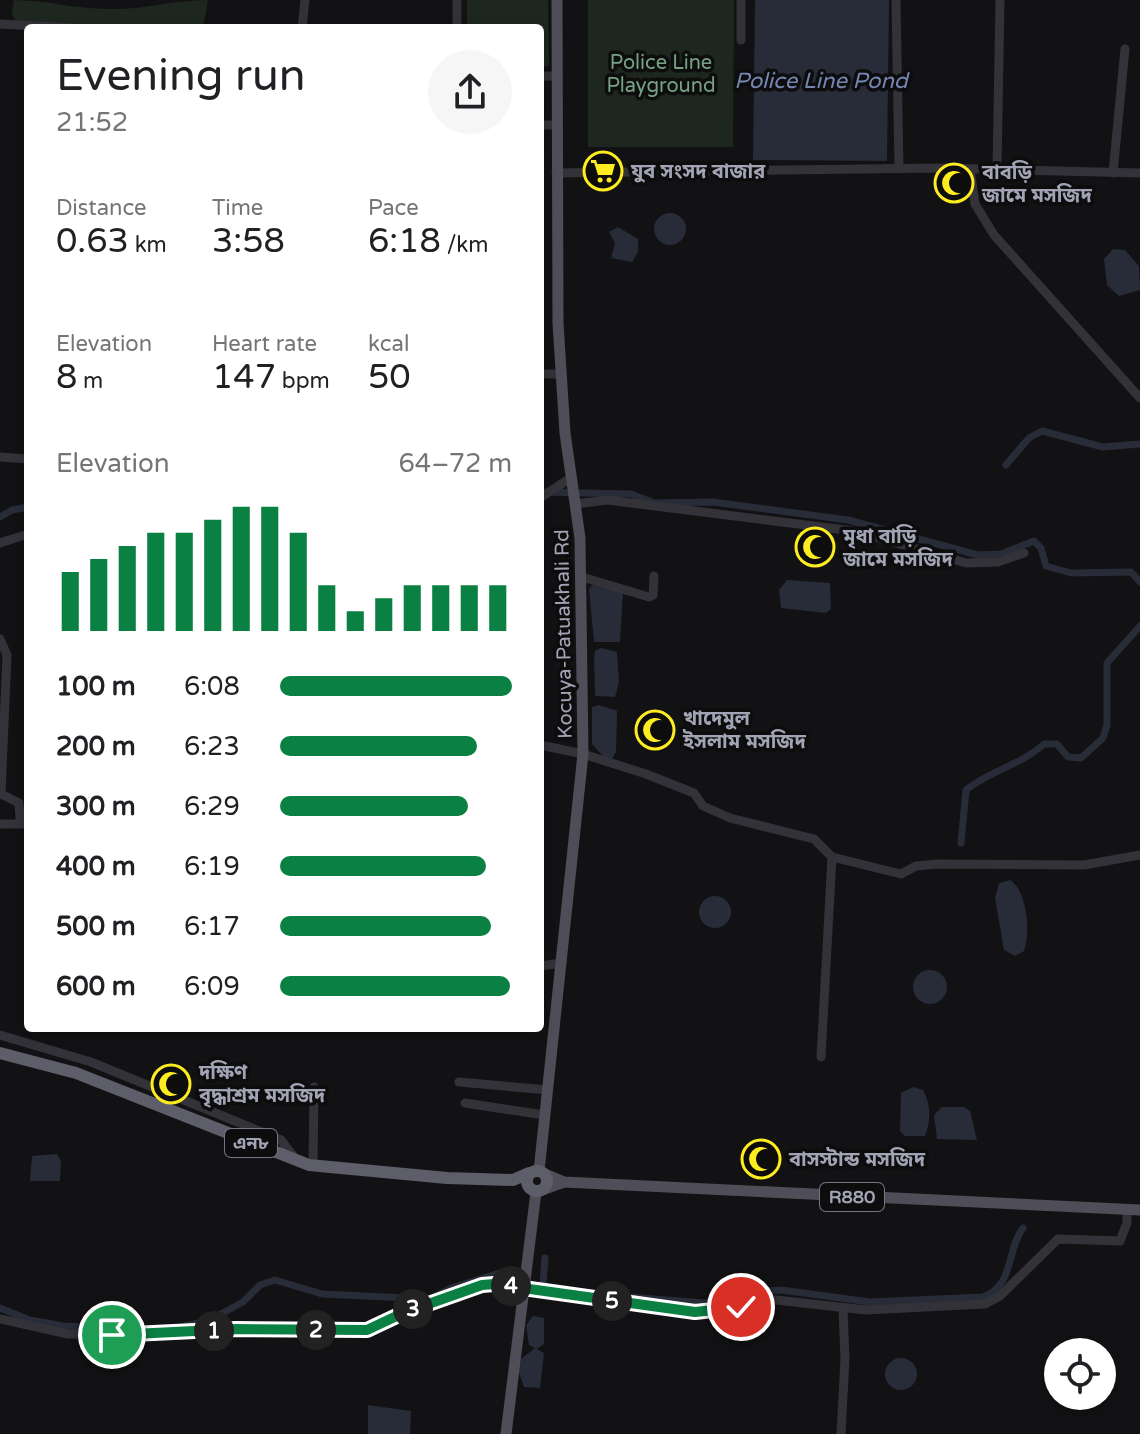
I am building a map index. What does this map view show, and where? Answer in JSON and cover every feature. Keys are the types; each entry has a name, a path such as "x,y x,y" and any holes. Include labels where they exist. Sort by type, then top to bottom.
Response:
{"highway":[{"name":"এন৮","path":"0,1053 76,1073 313,1166 399,1175 513,1180 537,1172"},
{"path":"535,1190 537,1172"},
{"path":"535,1190 547,1182 537,1172"},
{"name":"এন৮","path":"513,1180 535,1190"}],"main road":[{"name":"Kocuya-Patuakhali Rd","path":"537,1172 583,754 582,577 560,374 557,0"},
{"path":"537,1172 564,1182"},
{"path":"506,1434 535,1190 564,1182"},
{"name":"R880","path":"564,1182 1140,1210"}],"street":[{"path":"302,24 305,0"},
{"path":"457,0 457,24"},
{"path":"741,0 741,40"},
{"path":"896,0 899,169"},
{"path":"997,169 1000,0"},
{"path":"0,24 24,25"},
{"path":"1113,173 1125,49"},
{"path":"544,76 558,76"},
{"path":"544,125 557,125"},
{"path":"556,173 899,169 1140,173"},
{"path":"970,169 975,204 994,235 1140,397"},
{"path":"544,374 560,374"},
{"path":"0,457 24,459"},
{"path":"544,496 573,480"},
{"path":"576,504 607,500 823,525 903,542 966,563 998,562 1024,553"},
{"path":"0,543 24,535"},
{"path":"582,577 649,597 653,595 654,576"},
{"path":"0,639 7,655 1,794 19,803 24,818"},
{"path":"544,746 583,754 694,793 703,806 730,818 814,839 832,857 901,874 916,866 936,864 1084,865 1140,855"},
{"path":"0,824 24,824"},
{"path":"821,1057 832,857"},
{"path":"544,965 562,963"},
{"path":"0,1035 91,1062 281,1140 299,1162"},
{"path":"459,1082 548,1090"},
{"path":"313,1166 314,1087"},
{"path":"465,1103 544,1115"},
{"path":"0,1319 68,1334 97,1335 236,1329 367,1330 403,1313 482,1285 695,1312 727,1311 767,1299 843,1308 917,1310 985,1304 1000,1296 1058,1239 1120,1241 1127,1223 1127,1209"},
{"path":"841,1434 845,1359 843,1308"}],"green space":[{"path":"14,0 108,9 208,0 204,24 17,24 12,14"},
{"path":"467,0 548,0 549,66 544,66 544,24 467,24"},
{"name":"Police Line Playground","path":"588,0 734,0 733,147 588,147"}],"water":[{"name":"Police Line Pond","path":"755,0 889,0 887,161 753,160"},
{"path":"670,213 682,217 686,229 682,241 670,245 658,241 654,229 658,217"},
{"path":"618,227 638,239 638,252 632,262 611,258 615,243 609,232"},
{"path":"1113,249 1125,250 1139,266 1140,290 1119,296 1107,285 1104,259"},
{"path":"787,580 830,583 831,609 826,613 781,608 779,590"},
{"path":"592,585 623,592 620,642 594,642 589,589"},
{"path":"601,648 617,652 619,682 615,697 595,696 594,657 595,651"},
{"path":"599,705 617,711 616,752 612,759 603,756 592,744 592,707"},
{"path":"1010,880 1024,902 1027,923 1024,951 1015,956 1004,950 995,898 999,883"},
{"path":"715,896 727,900 731,912 727,924 715,928 703,924 699,912 703,900"},
{"path":"930,970 942,975 947,987 942,999 930,1004 918,999 913,987 918,975"},
{"path":"913,1087 923,1090 928,1101 929,1119 925,1136 905,1136 900,1131 901,1093"},
{"path":"942,1107 964,1107 970,1111 977,1140 937,1139 934,1115"},
{"path":"57,1154 61,1161 60,1181 30,1181 32,1156"},
{"path":"533,1316 544,1318 544,1344 537,1349 544,1353 540,1388 524,1387 519,1373 521,1359 535,1348 529,1345 526,1325"},
{"path":"901,1358 912,1363 917,1374 912,1385 901,1390 890,1385 885,1374 890,1363"},
{"path":"368,1405 411,1411 410,1434 368,1434"}],"waterway":[{"path":"1006,465 1029,438 1042,431 1103,447 1140,444"},
{"path":"544,492 631,494 654,503 713,502 848,520 978,555 1001,554 1034,541 1041,548 1046,566 1071,573 1131,572 1140,582"},
{"path":"0,517 24,508"},
{"path":"961,843 966,790 1044,744 1057,744 1068,757 1081,758 1103,738 1107,725 1107,663 1140,626"},
{"path":"756,1292 781,1290 870,1302 983,1297 993,1291 1005,1276 1023,1228"},
{"path":"545,1258 543,1284 552,1291"},
{"path":"174,1329 210,1320 243,1302 260,1285 275,1280 322,1294 430,1299 451,1288 503,1272"},
{"path":"592,1294 704,1303 746,1295"},
{"path":"0,1308 30,1320 63,1326 158,1329"}],"place":[{"name":"যুব সংসদ বাজার","path":"603,171"},
{"name":"বাবড়ি জামে মসজিদ","path":"954,183"},
{"name":"মৃধা বাড়ি জামে মসজিদ","path":"815,547"},
{"name":"খাদেমুল ইসলাম মসজিদ","path":"655,730"},
{"name":"দক্ষিণ বৃদ্ধাশ্রম মসজিদ","path":"171,1084"},
{"name":"বাসস্টান্ড মসজিদ","path":"761,1159"}],"route":[{"path":"112,1335 236,1329 367,1330 403,1313 482,1285 494,1284 695,1312 712,1313 741,1307"}]}
